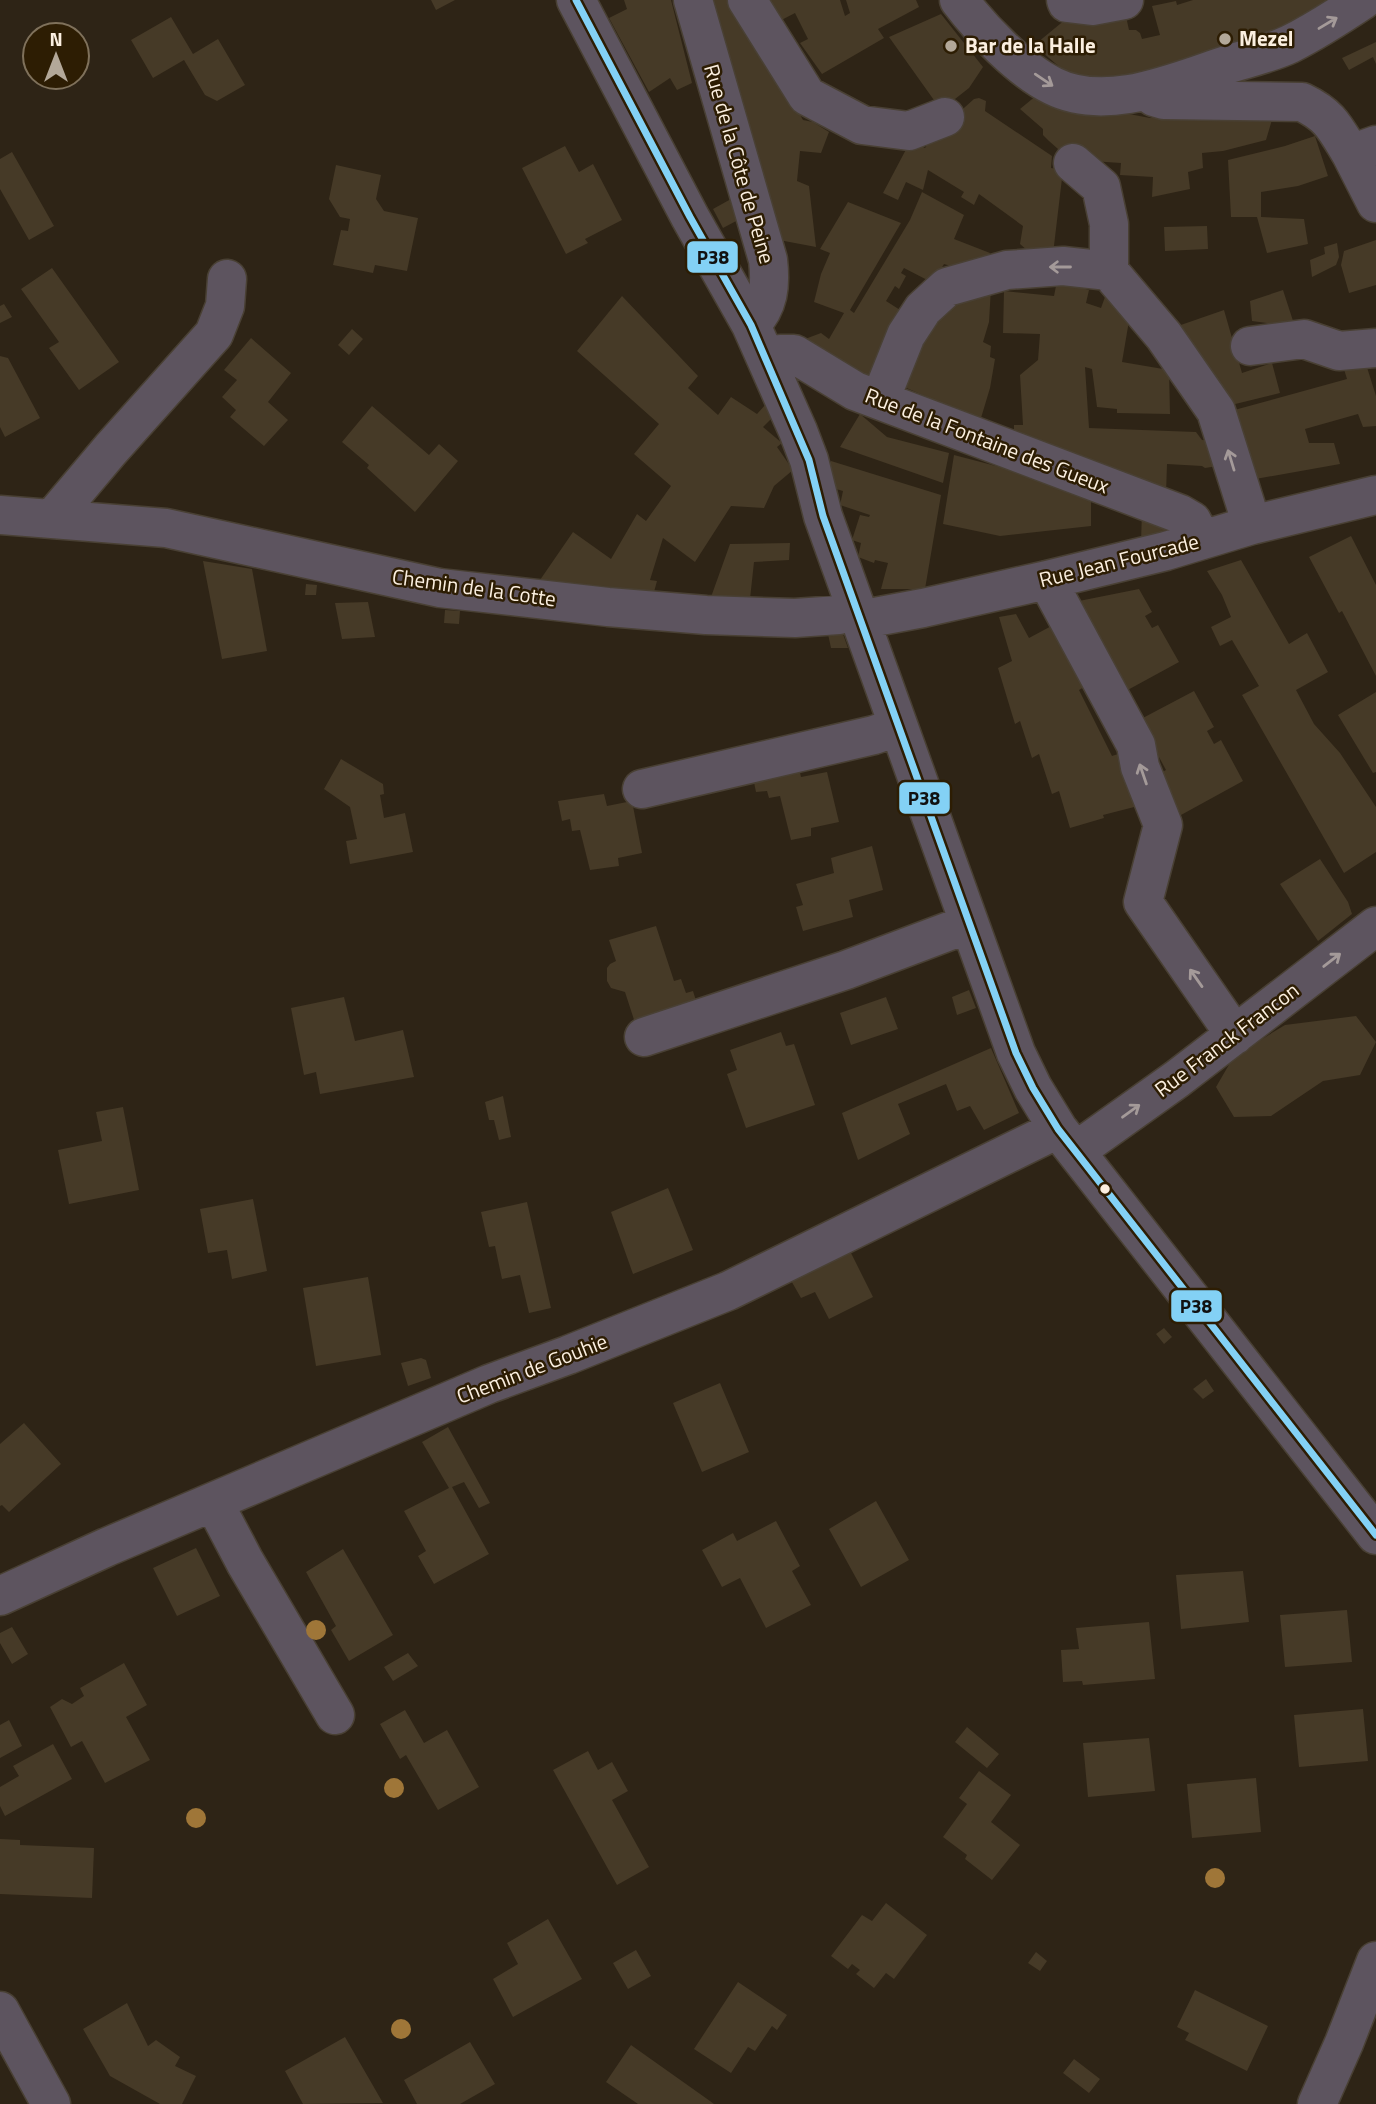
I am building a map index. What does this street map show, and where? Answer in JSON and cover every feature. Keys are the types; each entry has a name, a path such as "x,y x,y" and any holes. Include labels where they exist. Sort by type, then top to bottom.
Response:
{"street":[{"path":"576,0 758,342 809,460 823,516 897,727 1016,1053 1033,1088 1067,1140 1376,1535"},
{"name":"Rue de la Côte de Peine","path":"693,0 768,260 769,292 760,315 758,342"},
{"path":"747,0 807,96 862,125 909,131 945,117"},
{"path":"959,0 1005,50 1053,86 1098,96 1142,92 1287,45 1328,24 1363,0"},
{"path":"1066,0 1067,3 1092,6 1124,0"},
{"path":"1142,92 1164,100 1301,102 1320,111 1364,149 1376,203"},
{"path":"1073,163 1101,187 1109,224 1109,271 1164,335 1216,411 1252,525"},
{"path":"880,400 906,335 923,309 947,287 1007,270 1063,266 1109,271"},
{"path":"52,519 214,334 225,306 227,279"},
{"path":"1250,346 1304,339 1339,351 1376,348"},
{"name":"Rue de la Fontaine des Gueux","path":"758,342 780,354 794,354 855,391 1180,514 1192,521 1202,540"},
{"name":"Rue Jean Fourcade","path":"858,614 923,608 1047,580 1376,495"},
{"name":"Chemin de la Cotte","path":"0,515 166,528 440,588 706,615 794,618 858,614"},
{"path":"1047,580 1136,745 1140,767 1163,825 1143,902 1235,1035"},
{"path":"642,789 874,735 897,727"},
{"path":"644,1037 846,970 968,924"},
{"name":"Rue Franck Francon","path":"1067,1140 1177,1079 1376,926"},
{"name":"Chemin de Gouhie","path":"0,1596 107,1547 489,1384 728,1291 1067,1140"},
{"path":"214,1503 245,1562 335,1715"},
{"path":"1317,2104 1354,2020 1376,1961"},
{"path":"0,2011 51,2104"}],"building":[{"path":"431,0 455,0 436,10"},
{"path":"624,0 671,0 692,83 677,90 670,78 649,92 609,18 627,9"},
{"path":"712,0 735,0 803,120 813,122 829,132 821,153 800,151 797,181 809,186 816,247 779,240 761,167"},
{"path":"755,0 840,0 845,16 850,13 846,0 916,0 919,7 878,29 884,38 822,74 800,43 808,39 795,13 768,27"},
{"path":"1193,0 1335,0 1262,42 1136,79 1071,77 1041,51 1038,54 1032,47 1077,10 1125,12 1129,30 1136,30 1142,39 1160,35 1152,6 1176,1 1177,5"},
{"path":"941,14 983,67 969,88 941,110 889,37"},
{"path":"171,17 193,54 218,39 245,85 217,101 205,95 184,60 153,78 131,40"},
{"path":"1376,42 1376,64 1373,57 1349,70 1342,58"},
{"path":"1037,95 1074,109 1150,118 1274,113 1266,140 1223,151 1202,153 1203,168 1188,172 1190,189 1152,197 1153,177 1120,175 1121,163 1091,161 1058,149 1043,135 1043,129 1020,109"},
{"path":"974,99 986,101 985,111 1052,156 1051,168 1063,170 1053,254 1028,251 1020,244 1023,226 979,194 974,205 961,197 964,192 928,170 923,190 906,182 898,200 883,193 911,140 925,148 934,135 941,140 955,116"},
{"path":"1315,136 1328,176 1298,186 1261,192 1261,217 1304,219 1308,244 1267,253 1257,217 1231,217 1228,160"},
{"path":"565,146 579,172 593,164 622,220 585,239 588,243 566,254 522,168"},
{"path":"12,152 54,226 29,240 0,189 0,159"},
{"path":"336,165 381,175 376,199 384,211 418,218 407,271 375,265 373,273 333,265 341,230 348,231 350,219 340,217 329,199"},
{"path":"922,192 964,215 954,239 990,253 988,259 980,257 974,273 944,264 933,283 904,268 901,273 906,276 899,289 895,286 886,301 908,315 875,379 856,376 805,339 821,333 829,339 844,313 814,302 830,253 820,249 848,202 901,223 850,310 854,313 910,220"},
{"path":"731,199 738,220 723,228 713,209"},
{"path":"1207,226 1208,249 1165,251 1164,227"},
{"path":"1376,240 1376,285 1349,293 1341,265 1344,251"},
{"path":"1337,243 1339,257 1336,265 1312,277 1310,260 1325,254 1324,247"},
{"path":"52,268 119,362 79,390 49,348 59,342 21,289"},
{"path":"1057,281 1089,290 1086,303 1101,308 1105,297 1131,309 1122,362 1169,370 1170,414 1117,413 1117,409 1097,407 1092,369 1085,367 1089,428 1196,432 1202,440 1219,441 1224,465 1205,468 1167,464 1166,494 1014,438 1014,425 1023,425 1020,375 1038,360 1040,334 1003,333 1004,291 1054,296"},
{"path":"991,288 989,322 983,342 991,346 990,357 995,359 981,418 895,383 954,292"},
{"path":"1283,290 1295,327 1252,321 1250,301"},
{"path":"622,296 698,376 688,388 718,415 731,397 757,414 765,405 771,419 763,427 782,443 777,447 793,470 774,486 764,508 731,506 695,562 663,538 650,580 657,581 654,592 540,580 573,532 611,559 637,514 646,521 671,486 634,454 659,424 577,351"},
{"path":"4,304 12,317 0,323 0,306"},
{"path":"1224,310 1242,373 1272,363 1280,393 1219,408 1175,327"},
{"path":"352,329 363,339 349,355 338,345"},
{"path":"251,338 291,373 268,402 288,420 264,446 230,417 236,410 222,397 237,380 224,370"},
{"path":"0,356 8,358 40,418 5,437 0,427"},
{"path":"1365,361 1376,396 1376,426 1363,427 1358,414 1305,429 1309,443 1334,443 1340,464 1250,480 1227,412 1347,379 1343,366"},
{"path":"372,406 429,455 439,444 458,461 415,512 342,442"},
{"path":"860,414 887,437 949,453 943,483 840,447"},
{"path":"954,455 1091,491 1091,526 1000,536 943,524"},
{"path":"831,461 941,495 925,589 881,589 888,563 875,560 874,563 858,557 861,543 852,540 860,515 870,515 840,505 843,491 836,489 829,464"},
{"path":"1142,511 1170,520 1163,537 1141,542"},
{"path":"1351,536 1376,585 1376,676 1342,611 1339,613 1309,557"},
{"path":"790,543 789,560 754,562 750,599 711,597 730,544"},
{"path":"1241,560 1289,644 1307,633 1328,672 1296,690 1314,724 1340,753 1376,807 1376,852 1344,873 1242,695 1259,686 1232,640 1220,646 1211,627 1231,617 1222,595 1207,571"},
{"path":"203,561 252,569 267,651 222,659"},
{"path":"306,584 317,585 316,595 305,595"},
{"path":"1139,589 1152,612 1145,616 1152,628 1158,625 1179,662 1124,692 1074,602"},
{"path":"368,602 375,637 342,639 335,603"},
{"path":"445,610 460,611 459,624 444,623"},
{"path":"1016,614 1029,638 1057,623 1089,684 1079,690 1112,756 1124,752 1142,805 1103,815 1104,818 1070,828 1059,791 1052,794 1039,754 1032,758 1020,721 1015,724 998,668 1012,661 999,617"},
{"path":"828,634 843,634 848,648 831,648"},
{"path":"1194,691 1214,727 1207,731 1214,744 1221,740 1243,781 1181,815 1159,774 1166,770 1139,720"},
{"path":"1376,692 1376,772 1373,773 1338,715"},
{"path":"341,759 383,784 384,794 380,795 384,818 405,813 413,852 350,864 346,841 357,839 350,807 324,789"},
{"path":"798,763 801,777 827,772 839,822 811,828 811,836 791,840 780,796 769,798 767,791 756,792 752,773"},
{"path":"604,794 607,806 632,801 642,853 618,858 619,866 590,870 580,830 572,831 570,819 562,821 558,801"},
{"path":"872,846 883,890 849,900 853,917 803,931 796,907 803,905 796,884 834,873 831,858"},
{"path":"1320,859 1348,902 1352,914 1318,941 1280,884"},
{"path":"656,926 674,981 681,979 686,993 693,991 699,1010 638,1032 625,992 611,988 607,981 607,968 616,961 609,940"},
{"path":"969,990 976,1008 957,1015 952,997"},
{"path":"344,997 355,1041 403,1030 414,1077 320,1094 316,1072 304,1075 291,1008"},
{"path":"886,997 898,1029 851,1045 840,1013"},
{"path":"1356,1016 1376,1042 1360,1075 1323,1081 1271,1116 1234,1117 1216,1087 1234,1056 1285,1025"},
{"path":"781,1032 786,1046 794,1044 815,1105 746,1128 727,1074 737,1070 730,1050"},
{"path":"991,1048 1019,1113 984,1130 970,1106 957,1111 946,1084 898,1104 910,1134 858,1160 842,1113"},
{"path":"503,1096 511,1137 499,1140 494,1120 489,1120 485,1102"},
{"path":"123,1107 139,1190 69,1204 58,1150 102,1141 96,1112"},
{"path":"668,1188 693,1250 633,1274 611,1212"},
{"path":"253,1199 267,1271 232,1279 227,1250 208,1253 200,1209"},
{"path":"527,1202 551,1308 529,1313 520,1275 502,1279 495,1246 489,1247 481,1212"},
{"path":"848,1247 873,1297 829,1319 815,1292 801,1298 789,1277"},
{"path":"368,1277 381,1355 316,1366 303,1288"},
{"path":"1164,1328 1172,1337 1164,1344 1156,1334"},
{"path":"421,1358 426,1360 431,1378 408,1386 401,1363"},
{"path":"1206,1379 1214,1391 1203,1399 1193,1389"},
{"path":"720,1383 749,1452 702,1472 673,1403"},
{"path":"24,1423 61,1464 9,1512 0,1506 0,1444"},
{"path":"448,1427 490,1503 479,1508 464,1482 452,1487 489,1554 434,1584 418,1556 426,1551 404,1511 449,1488 422,1442"},
{"path":"876,1501 909,1560 861,1587 829,1529"},
{"path":"776,1521 800,1566 792,1571 811,1605 766,1628 740,1578 722,1587 702,1550 733,1533 737,1541"},
{"path":"196,1548 220,1596 177,1616 153,1568"},
{"path":"343,1549 393,1635 349,1661 331,1630 336,1626 306,1572"},
{"path":"1243,1571 1249,1622 1181,1629 1176,1575"},
{"path":"1347,1610 1352,1662 1285,1667 1280,1615"},
{"path":"1149,1622 1155,1679 1083,1685 1082,1681 1063,1682 1061,1650 1079,1649 1076,1628"},
{"path":"12,1627 28,1654 12,1664 0,1643 0,1633"},
{"path":"408,1653 418,1666 393,1681 384,1667"},
{"path":"124,1663 147,1705 126,1717 150,1760 105,1783 82,1741 71,1747 50,1707 62,1699 72,1704 84,1696 80,1688"},
{"path":"1363,1709 1368,1761 1299,1767 1294,1715"},
{"path":"405,1710 424,1743 447,1730 479,1787 438,1810 406,1755 400,1759 380,1724"},
{"path":"9,1720 22,1746 0,1758 0,1725"},
{"path":"967,1727 999,1754 987,1768 955,1742"},
{"path":"1149,1738 1155,1791 1088,1797 1083,1743"},
{"path":"53,1744 72,1779 5,1816 0,1806 0,1787 19,1776 13,1766"},
{"path":"588,1751 598,1770 612,1762 628,1791 612,1800 649,1867 617,1885 553,1770"},
{"path":"979,1771 1011,1795 991,1822 1020,1845 992,1880 965,1859 967,1855 943,1837 967,1804 959,1798"},
{"path":"1256,1778 1261,1832 1192,1838 1187,1784"},
{"path":"0,1839 20,1840 20,1845 94,1848 92,1898 0,1894"},
{"path":"886,1903 927,1935 894,1979 886,1973 874,1988 856,1974 860,1970 852,1964 848,1969 831,1956 862,1915 872,1921"},
{"path":"548,1919 582,1979 513,2017 493,1979 518,1964 507,1943"},
{"path":"636,1950 651,1976 628,1989 613,1963"},
{"path":"1036,1952 1047,1961 1040,1971 1028,1963"},
{"path":"738,1982 787,2015 777,2030 772,2026 755,2051 748,2047 731,2073 694,2049"},
{"path":"1195,1990 1268,2026 1247,2071 1185,2040 1189,2033 1177,2027"},
{"path":"127,2003 148,2046 156,2040 180,2057 175,2066 196,2076 182,2104 160,2104 110,2076 83,2029"},
{"path":"345,2037 383,2103 303,2104 285,2071"},
{"path":"470,2042 495,2084 460,2104 417,2104 404,2080"},
{"path":"631,2045 714,2104 638,2104 606,2082"},
{"path":"1074,2059 1100,2079 1089,2093 1063,2073"}],"transit line":[{"name":"P38","path":"576,0 690,217 751,325 809,460 823,516 1016,1053 1033,1088 1058,1129 1376,1535"}],"place":[{"name":"Mezel","path":"1225,39"},
{"name":"Bar de la Halle","path":"951,46"}]}
